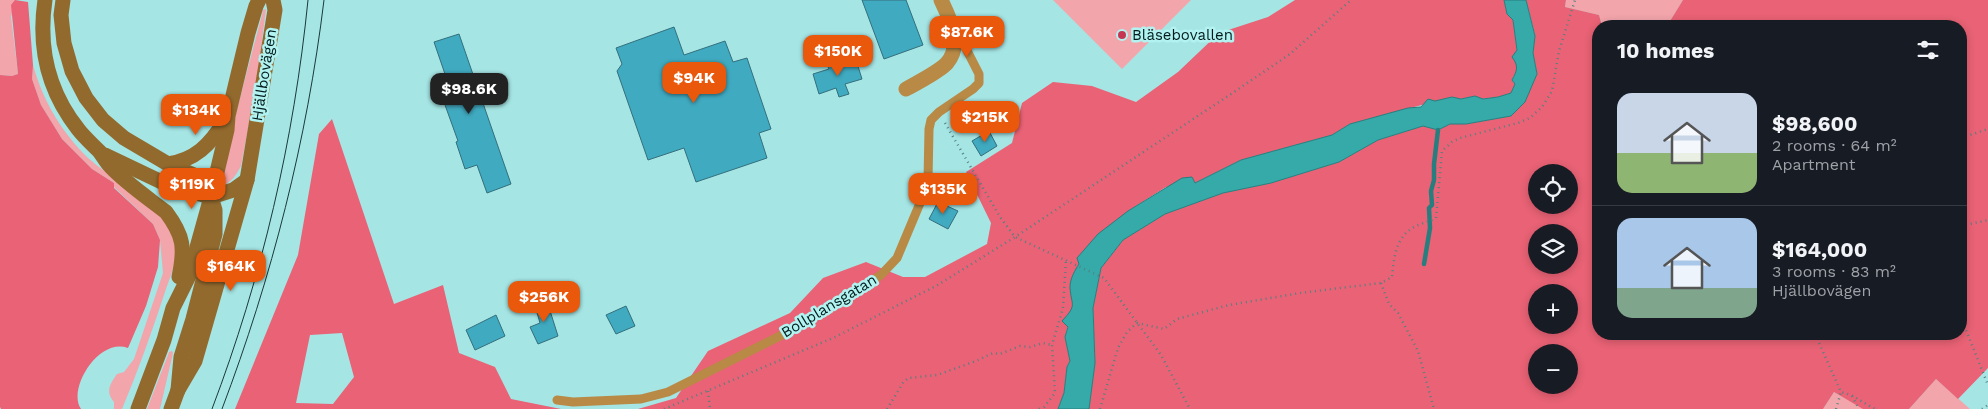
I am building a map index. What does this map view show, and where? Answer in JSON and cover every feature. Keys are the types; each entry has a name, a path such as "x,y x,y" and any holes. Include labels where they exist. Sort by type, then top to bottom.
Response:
{"street":[{"path":"45,0 42,35 50,79 70,118 78,130 101,153 109,166 166,212 180,233 184,246 183,259 173,308"},
{"path":"63,0 64,44 72,71 86,98 103,120 124,138 168,164 196,176 211,197 215,210 215,234 193,320 181,357 178,390"},
{"name":"Hjällbovägen","path":"138,409 164,340 173,308 189,276 211,197 248,33 259,0"},
{"name":"Hjällbovägen","path":"171,409 178,390 195,361 248,180 275,10 273,0"},
{"path":"906,89 946,63 955,49 953,23 941,0"},
{"name":"Hjällbovägen","path":"168,164 193,157 207,147 228,116"},
{"path":"101,153 170,186 211,197 233,190 248,180"}],"lane":[{"path":"939,112 979,83 979,74 953,23"},
{"name":"Bollplansgatan","path":"557,400 573,402 641,399 668,392 792,330 881,275 897,258 923,196 928,180 930,162 929,129 931,120 939,112"}],"path":[{"path":"664,409 833,338 936,286 1015,237 1290,54 1351,0"},
{"path":"1137,323 1164,329 1177,319 1229,305 1300,293 1381,283 1392,277 1394,258 1399,240 1412,228 1436,218 1442,150 1460,138 1518,123 1530,118 1542,107 1552,91 1558,51 1572,4 1575,0"},
{"path":"939,112 957,146 1000,217 1015,237 1104,278 1161,355 1190,409"},
{"path":"1967,136 1988,129"},
{"path":"1967,225 1988,220"},
{"path":"1039,409 1044,407 1055,393 1052,345 1063,308 1066,260"},
{"path":"1381,283 1389,304 1398,313 1418,351 1434,409"},
{"path":"1100,409 1118,348 1127,332 1137,323"},
{"path":"1967,332 1988,385"},
{"path":"1818,340 1841,392 1836,409"},
{"path":"887,409 908,378 944,373 993,353 1000,354 1020,346 1030,347 1043,343 1052,345"},
{"path":"708,390 710,409"},
{"path":"1841,392 1851,395 1875,409"},
{"path":"1851,395 1859,409"},
{"path":"1982,409 1988,404"}],"shaded area":[{"path":"0,0 15,0 11,17 18,74 12,76 0,75"},
{"path":"15,0 28,2 33,65 32,79 41,105 62,139 92,169 114,183 114,188 153,224 160,240 158,267 146,306 128,348 117,347 106,350 96,357 88,367 78,390 78,400 81,409 1,409 0,407 0,75 12,76 18,74 11,5"},
{"name":"Bläsebovallen","path":"1053,0 1191,0 1122,69"},
{"path":"1295,0 1504,0 1507,14 1513,20 1517,51 1517,70 1512,80 1515,84 1511,93 1498,97 1482,99 1475,96 1461,99 1452,97 1350,124 1332,135 1241,160 1195,183 1166,187 1128,211 1079,264 1073,275 1070,286 1074,303 1065,337 1070,361 1067,367 1064,393 1058,409 638,409 676,398 708,351 790,313 823,278 866,262 903,277 925,277 987,244 991,223 966,172 1012,143 1022,103 1053,82 1092,86 1136,102 1178,72 1219,33 1268,17"},
{"path":"1526,0 1566,0 1565,7 1599,15 1600,20 1592,20 1592,340 1967,340 1967,20 1671,20 1683,0 1988,0 1988,368 1958,399 1936,379 1909,409 1863,409 1834,392 1823,409 1089,409 1095,363 1093,308 1101,268 1123,240 1165,214 1223,193 1271,183 1339,162 1378,140 1423,126 1438,130 1450,124 1466,124 1511,116 1537,74 1533,53 1535,35"},
{"path":"1566,0 1683,0 1671,20 1600,20 1599,15 1565,7"},
{"path":"266,9 256,87 241,166 233,178 221,187 219,177 263,10"},
{"path":"33,65 52,112 74,143 95,164 139,196 153,209 165,222 173,236 176,252 174,267 145,351 122,409 114,409 114,402 109,391 112,381 117,374 124,372 134,359 163,273 160,240 153,224 114,187 114,183 92,169 62,139 41,105 32,79"},
{"path":"332,119 394,304 443,285 459,353 495,367 511,399 561,409 235,409 298,255 319,134","holes":["342,333 354,377 333,404 296,403 310,335"]},
{"path":"172,351 160,409 147,409 169,352"},
{"path":"1936,379 1970,409 1909,409"},
{"path":"1834,392 1865,409 1823,409"}],"water":[{"path":"1504,0 1526,0 1535,36 1533,53 1537,74 1525,102 1511,116 1466,124 1450,124 1438,130 1423,126 1378,140 1339,162 1271,183 1223,193 1165,214 1123,240 1101,268 1093,308 1095,363 1089,409 1058,409 1064,393 1067,367 1070,361 1065,337 1068,327 1062,321 1072,308 1071,281 1079,264 1077,258 1098,234 1128,211 1182,178 1192,177 1195,183 1241,160 1332,135 1350,124 1408,108 1421,107 1428,99 1435,101 1452,97 1461,99 1475,96 1483,99 1511,93 1515,84 1512,80 1516,68 1516,63 1512,57 1517,50 1513,20 1507,14"}],"building":[{"path":"862,0 906,0 923,45 884,59"},
{"path":"674,27 684,55 725,41 733,62 747,58 771,129 759,133 767,158 696,182 684,148 648,160 617,71 622,64 616,48"},
{"path":"459,34 511,184 487,193 477,165 465,169 456,142 458,141 436,80 446,77 434,42"},
{"path":"856,60 862,79 845,84 849,94 839,97 836,88 819,94 813,74 829,69 827,65 838,61 839,65"},
{"path":"989,131 997,146 981,156 972,141"},
{"path":"938,202 958,211 948,229 929,219"},
{"path":"546,298 558,336 538,344 530,327 540,323 534,302"},
{"path":"626,306 635,326 616,334 606,315"},
{"path":"496,315 505,336 475,350 466,330"}],"waterway":[{"path":"1424,264 1430,228 1429,208 1432,205 1431,191 1434,180 1438,130"}],"tram line":[{"path":"212,409 246,309 274,208 294,104 308,0"},
{"path":"222,409 257,309 285,208 308,104 324,0"}],"place":[{"name":"Bläsebovallen","path":"1122,35"}]}
